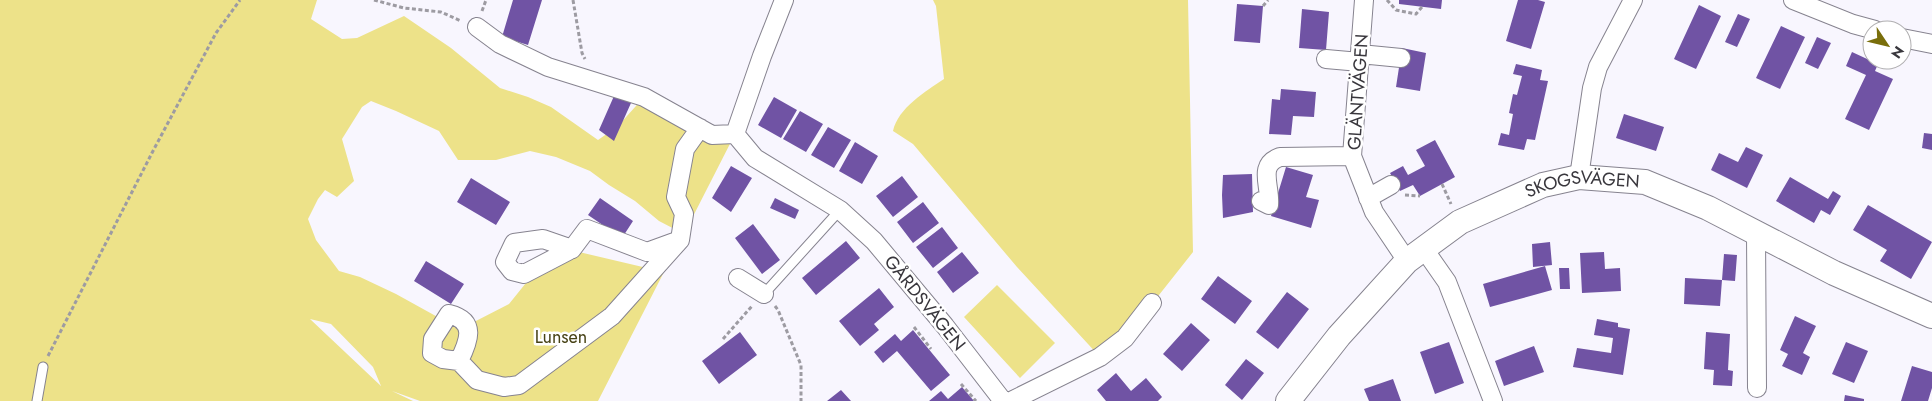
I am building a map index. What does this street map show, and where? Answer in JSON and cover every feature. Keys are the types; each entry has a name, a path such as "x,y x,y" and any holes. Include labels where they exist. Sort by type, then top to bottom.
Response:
{"street":[{"path":"476,27 500,44 548,66 644,97 712,135 735,134 784,0"},
{"name":"GLÄNTVÄGEN","path":"1364,0 1352,156 1374,212 1415,255 1447,282 1493,401"},
{"path":"1579,177 1592,88 1598,67 1633,0"},
{"path":"1793,0 1862,26"},
{"path":"1912,40 1932,44"},
{"path":"1326,58 1401,58"},
{"path":"459,361 477,380 504,387 519,385 612,316 680,240 684,214 676,197 685,149 700,128"},
{"name":"GÅRDSVÄGEN","path":"735,134 755,158 840,210 874,241 945,326 1003,401"},
{"path":"1261,201 1269,205 1260,166 1272,160 1280,157 1307,161 1352,156"},
{"name":"SKOGSVÄGEN","path":"1288,401 1339,336 1415,255 1460,222 1543,185 1579,177 1644,182 1708,208 1834,273 1932,316"},
{"path":"1368,198 1391,185"},
{"path":"572,249 587,229 647,252 680,240"},
{"path":"1756,233 1757,388"},
{"path":"738,278 764,294"},
{"path":"1011,401 1100,357 1124,338 1152,303"}],"lane":[{"path":"764,294 840,210"},
{"path":"37,401 43,366"}],"path":[{"path":"43,366 154,149 216,33 240,0"},
{"path":"374,0 404,8 441,12 476,27"},
{"path":"573,0 582,53 597,82"},
{"path":"1263,6 1268,0"},
{"path":"1387,0 1396,10 1403,12 1416,14 1422,7"},
{"path":"723,339 764,294 778,310 801,365 801,401"},
{"path":"914,327 931,350"},
{"path":"961,384 976,401"}],"green space":[{"name":"Lunsen","path":"0,0 317,0 311,19 342,39 357,38 404,16 451,48 500,88 551,107 598,140 618,126 644,97 712,135 735,134 684,234 659,221 635,201 590,171 556,157 530,151 496,160 458,160 439,131 371,101 362,107 342,139 354,181 337,197 325,190 318,199 308,219 316,240 339,271 360,277 443,320 472,323 509,304 538,268 579,252 664,272 598,401 420,401 392,391 413,401 0,401","holes":["310,319 331,324 373,367 381,386"]},
{"path":"933,0 1188,0 1193,252 1125,338 1100,357 1017,267 913,144 893,131 896,123 907,108 921,95 944,79 936,6"},
{"path":"997,285 1055,343 1020,378 964,317"}],"building":[{"path":"513,0 542,0 528,45 502,37"},
{"path":"1399,0 1442,0 1441,9 1399,4"},
{"path":"1518,0 1545,2 1531,49 1506,41"},
{"path":"1237,4 1263,6 1260,43 1234,41"},
{"path":"1699,5 1721,16 1696,69 1674,59"},
{"path":"1302,9 1329,12 1326,50 1299,48"},
{"path":"1738,14 1750,19 1737,47 1725,42"},
{"path":"1781,26 1805,37 1780,89 1756,78"},
{"path":"1817,37 1831,43 1818,69 1805,63"},
{"path":"1402,48 1426,53 1420,91 1396,87"},
{"path":"1852,52 1862,57 1862,70 1875,70 1893,79 1869,130 1845,119 1866,75 1846,66"},
{"path":"1516,64 1542,70 1540,80 1548,81 1535,140 1527,139 1524,150 1498,145 1501,133 1509,135 1513,114 1509,113 1513,94 1517,95 1522,76 1513,74"},
{"path":"1281,89 1316,92 1314,117 1293,116 1291,135 1269,134 1272,99 1280,100"},
{"path":"614,96 631,103 614,141 599,130"},
{"path":"774,97 797,110 781,138 758,125"},
{"path":"800,111 823,124 806,152 783,139"},
{"path":"1624,114 1664,127 1656,151 1616,138"},
{"path":"828,127 851,140 834,168 811,155"},
{"path":"1924,133 1932,134 1932,150 1922,148"},
{"path":"1435,140 1455,177 1420,196 1413,185 1400,191 1390,173 1403,166 1408,175 1425,166 1416,150"},
{"path":"855,142 878,156 862,184 839,171"},
{"path":"1746,147 1763,155 1747,188 1711,170 1719,153 1738,162"},
{"path":"731,166 752,178 731,212 712,198"},
{"path":"1286,167 1313,175 1306,197 1319,200 1311,228 1271,216"},
{"path":"1252,174 1253,212 1223,218 1223,175"},
{"path":"902,176 918,197 893,217 876,196"},
{"path":"1790,177 1828,199 1833,191 1841,196 1830,215 1821,210 1814,223 1776,201"},
{"path":"471,178 510,202 496,225 457,202"},
{"path":"600,198 633,221 622,238 588,215"},
{"path":"775,198 799,210 795,219 770,208"},
{"path":"923,202 939,223 913,243 897,222"},
{"path":"1868,205 1932,242 1911,279 1880,261 1887,250 1853,230"},
{"path":"753,224 780,260 762,274 735,238"},
{"path":"942,227 958,248 933,268 916,247"},
{"path":"846,241 860,258 816,295 802,278"},
{"path":"1550,242 1552,265 1533,267 1532,244"},
{"path":"962,252 979,273 953,293 937,272"},
{"path":"1604,252 1605,269 1620,268 1621,291 1582,293 1580,253"},
{"path":"1724,254 1737,255 1735,281 1722,280"},
{"path":"426,261 464,284 451,304 414,281"},
{"path":"1545,266 1552,290 1490,307 1483,284"},
{"path":"1559,268 1569,268 1570,289 1560,289"},
{"path":"1218,276 1252,301 1235,324 1201,299"},
{"path":"1685,278 1722,280 1720,306 1684,304"},
{"path":"879,288 894,307 874,324 879,330 860,346 839,321"},
{"path":"1287,292 1309,309 1278,349 1256,332"},
{"path":"1795,316 1816,326 1803,353 1810,357 1802,375 1782,366 1788,354 1780,350"},
{"path":"1597,319 1618,323 1618,327 1630,329 1623,375 1573,367 1577,348 1611,353 1613,338 1594,335"},
{"path":"1191,323 1210,340 1182,371 1163,354"},
{"path":"913,330 950,375 931,391 897,351 883,363 874,352 895,334 901,341"},
{"path":"740,332 757,355 719,384 702,361"},
{"path":"1706,332 1730,334 1728,370 1733,371 1732,386 1713,385 1714,370 1704,369"},
{"path":"1449,342 1464,383 1435,394 1420,352"},
{"path":"1846,342 1868,351 1854,383 1832,374"},
{"path":"1534,346 1544,372 1504,386 1495,361"},
{"path":"1246,359 1264,373 1242,400 1225,385"},
{"path":"1912,366 1932,372 1932,388 1928,401 1901,401"},
{"path":"1116,373 1131,391 1146,378 1162,397 1158,401 1106,401 1097,390"},
{"path":"1393,379 1401,401 1369,401 1364,389"},
{"path":"962,387 974,401 929,401 941,391 948,399"},
{"path":"841,390 851,401 827,401"},
{"path":"1845,395 1864,399 1864,401 1844,401"}]}
